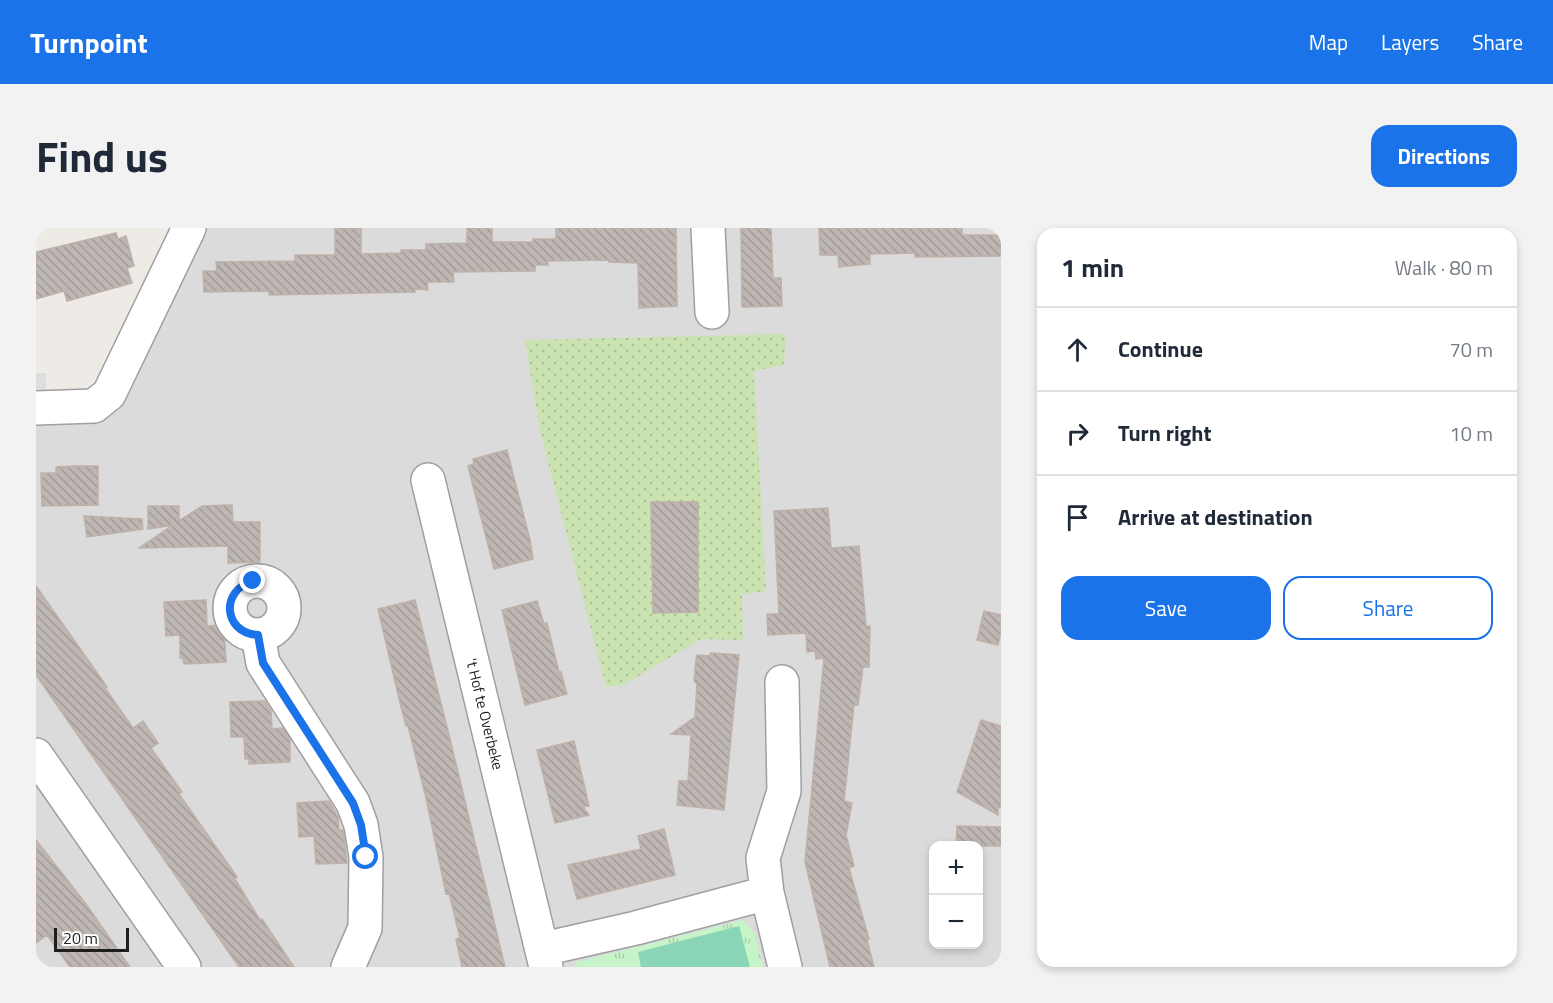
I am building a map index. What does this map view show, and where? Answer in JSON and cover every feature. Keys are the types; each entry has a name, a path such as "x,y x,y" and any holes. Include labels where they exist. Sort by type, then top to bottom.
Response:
{"street":[{"path":"36,408 94,406 109,394 189,228"},
{"path":"708,228 712,312"},
{"name":"'t Hof te Overbeke","path":"428,480 544,958 636,928 767,893"},
{"path":"258,635 263,663 353,803 361,825 366,857 365,928 348,967"},
{"path":"782,682 784,791 764,858 767,893 785,967"},
{"path":"36,755 184,967"}],"shaded area":[{"path":"199,228 1001,228 1001,967 36,967 36,419 83,417"},
{"path":"36,373 46,373 46,392 36,392"}],"green space":[{"path":"786,334 784,365 754,371 766,591 742,594 743,640 701,639 623,685 606,687 540,431 525,340"},
{"path":"743,920 755,934 763,967 574,967 576,962"},
{"path":"739,926 750,967 641,967 638,952"}],"building":[{"path":"361,228 361,254 426,250 426,244 467,243 467,228 492,228 492,242 533,242 533,239 556,239 556,228 676,228 677,306 639,308 638,263 609,262 608,260 547,261 548,265 535,265 535,271 453,272 454,282 427,282 428,290 415,289 415,292 269,295 269,291 204,292 203,271 217,271 216,262 295,261 295,255 335,255 335,229"},
{"path":"741,228 771,228 773,278 781,278 782,306 742,307"},
{"path":"819,228 962,228 962,235 1001,235 1001,256 915,257 915,253 870,254 870,264 839,267 838,255 820,255"},
{"path":"116,233 118,239 126,236 134,266 127,268 132,283 67,301 64,291 36,299 36,252"},
{"path":"507,450 533,559 494,569 468,466 474,464 473,459"},
{"path":"98,466 98,505 42,506 41,473 56,473 56,467"},
{"path":"651,502 698,502 698,612 653,613"},
{"path":"232,505 233,522 260,522 260,562 228,563 228,546 139,548 173,525 148,529 148,506 179,506 179,521 202,506"},
{"path":"828,508 831,548 859,546 866,626 870,626 869,667 863,667 858,705 854,705 844,801 852,803 846,835 854,866 849,868 869,939 867,940 874,967 830,967 805,862 824,658 816,659 815,651 807,652 806,633 768,635 767,614 779,614 774,511"},
{"path":"84,516 142,519 143,529 87,537"},
{"path":"36,586 133,728 143,721 158,743 151,748 182,792 179,794 237,877 235,879 260,920 262,919 294,967 239,967 36,675"},
{"path":"206,600 207,626 224,627 226,662 184,664 183,658 180,658 180,635 166,636 164,602"},
{"path":"415,600 505,967 462,967 456,939 460,938 449,893 446,894 426,798 400,703 378,609"},
{"path":"537,601 544,624 547,623 567,694 525,705 502,610"},
{"path":"984,611 1001,615 998,645 977,640"},
{"path":"711,653 739,655 724,810 677,805 679,781 688,781 691,735 671,734 695,717 697,684 694,681 697,655 709,656"},
{"path":"265,701 271,711 272,729 283,728 290,739 290,762 249,764 249,759 245,759 244,737 231,737 230,702"},
{"path":"981,720 1001,726 1001,808 998,807 998,815 957,792"},
{"path":"574,741 589,806 583,807 589,815 555,823 537,750"},
{"path":"329,801 338,817 339,830 343,830 347,863 316,864 314,836 299,837 297,803"},
{"path":"957,826 1001,827 1001,846 983,846 983,841 956,841"},
{"path":"664,829 675,875 577,899 568,865 641,849 638,836"},
{"path":"36,840 86,904 130,967 70,967 47,935 36,943"}],"route":[{"path":"253,581 241,585 233,595 230,601 232,619 246,633 258,635 263,663 353,803 361,825 366,857"}]}
